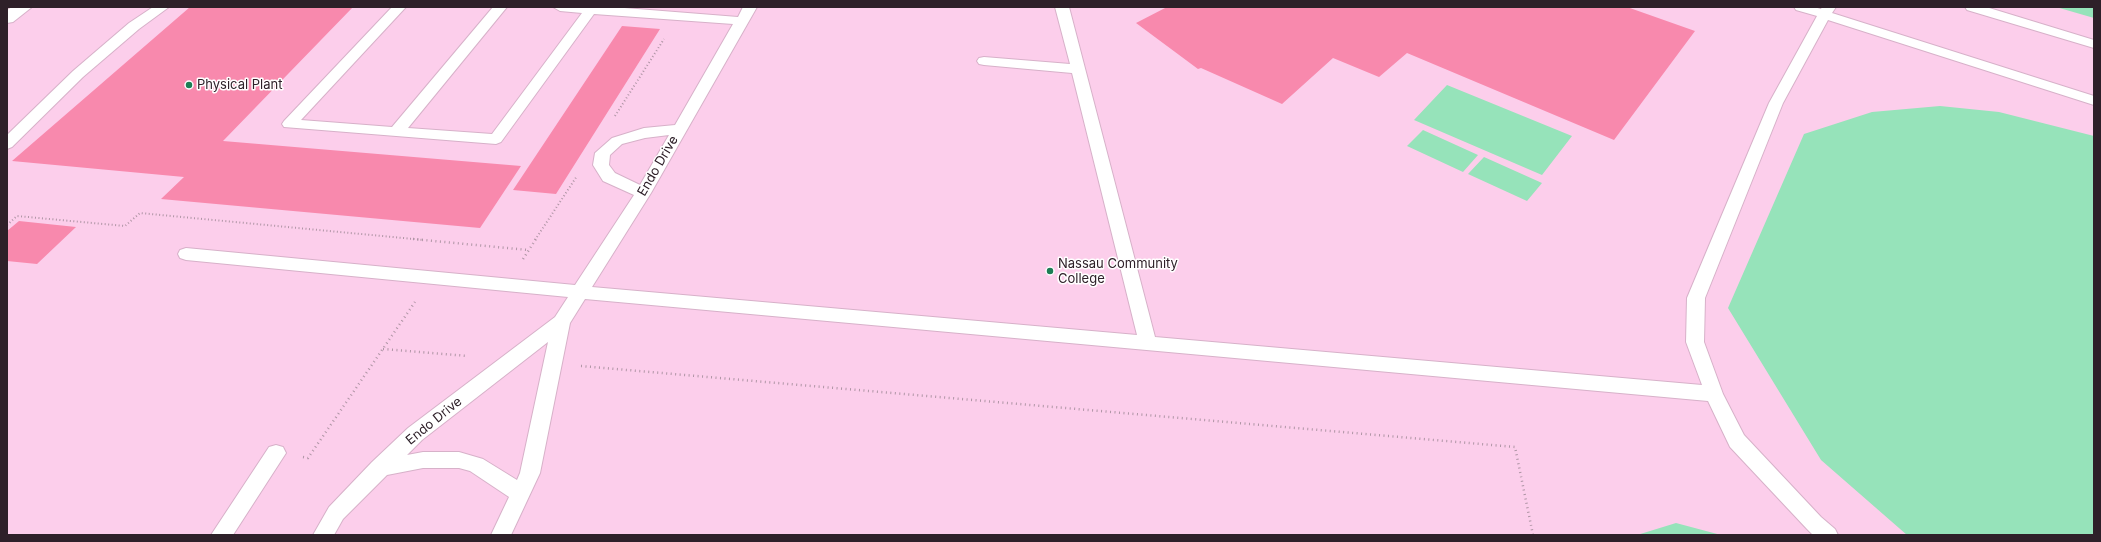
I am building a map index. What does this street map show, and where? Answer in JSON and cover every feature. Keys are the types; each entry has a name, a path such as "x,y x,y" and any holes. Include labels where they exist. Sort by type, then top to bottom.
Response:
{"street":[{"path":"7,18 23,7"}],"lane":[{"path":"7,144 78,74 134,26 162,7"},
{"path":"399,7 289,124 496,139 591,10"},
{"path":"396,132 500,7"},
{"path":"560,7 591,10 747,14"},
{"path":"1062,7 1148,343"},
{"path":"1801,7 1827,11 2094,101"},
{"path":"1972,7 2094,44"},
{"path":"1827,11 1776,104 1696,298 1695,342 1714,394 1738,441 1814,523 1828,535"},
{"name":"Endo Drive","path":"323,535 336,513 379,468 415,434 561,322 642,193 747,14"},
{"path":"984,61 1078,69"},
{"path":"642,193 609,177 601,165 603,153 617,141 644,133 679,129"},
{"path":"186,254 581,292 1714,394"},
{"name":"Endo Drive","path":"501,535 530,473 561,322"},
{"path":"221,535 276,453"},
{"path":"379,468 423,460 459,460 476,465 520,493"}],"path":[{"path":"7,225 17,216 126,226 140,213 528,250"},
{"path":"276,453 308,458 432,277"},
{"path":"383,349 512,360"},
{"path":"553,363 1515,447 1533,535"}],"shaded area":[{"name":"Nassau Community College","path":"7,7 2094,7 2094,535 7,535"}],"green space":[{"path":"2056,7 2094,7 2094,18"},
{"path":"1447,85 1572,136 1542,175 1414,120"},
{"path":"1940,106 1999,112 2094,136 2094,535 1907,535 1821,460 1728,308 1804,134 1872,112"},
{"path":"1423,130 1478,155 1463,172 1407,146"},
{"path":"1484,157 1542,183 1527,201 1468,174"},
{"path":"1676,523 1721,535 1637,535"}],"building":[{"name":"Physical Plant","path":"190,7 353,7 223,141 521,166 480,228 161,199 184,177 12,161"},
{"path":"1167,7 1627,7 1695,31 1614,140 1407,53 1379,77 1333,58 1282,104 1201,68 1198,69 1136,23"},
{"path":"622,26 660,29 556,194 513,190"},
{"path":"19,221 76,227 37,264 7,261 7,231"}],"place":[{"name":"Physical Plant","path":"189,85"},
{"name":"Nassau Community College","path":"1050,271"}]}
